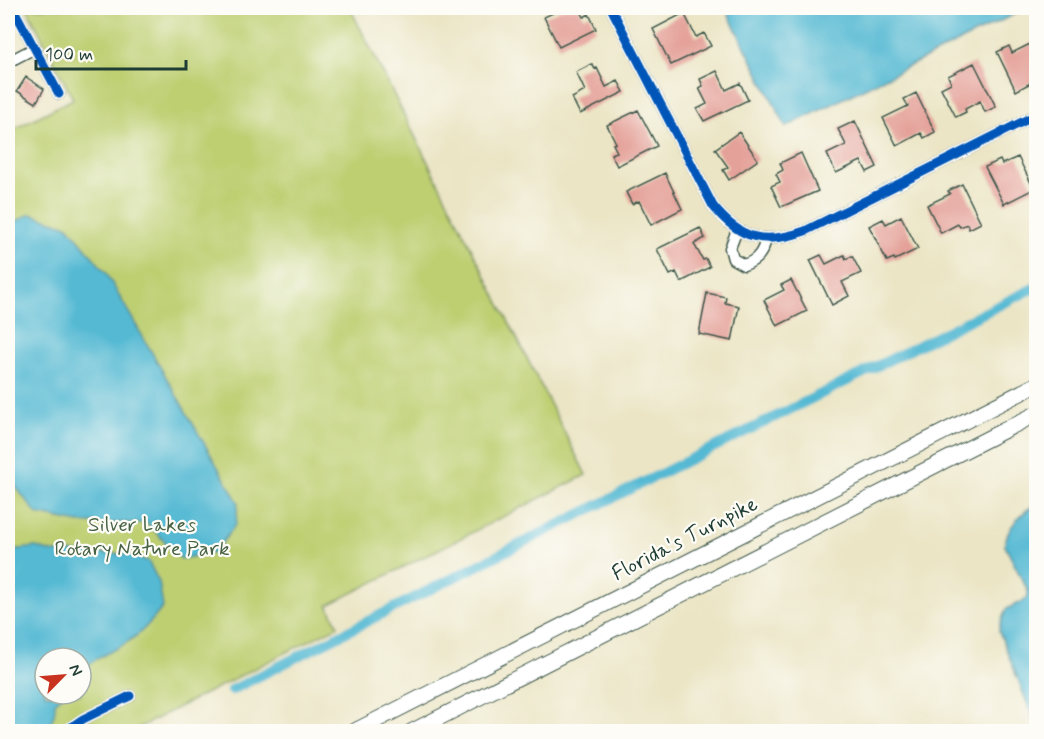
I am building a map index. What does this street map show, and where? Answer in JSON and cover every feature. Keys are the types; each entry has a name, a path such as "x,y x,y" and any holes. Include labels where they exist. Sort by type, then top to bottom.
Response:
{"highway":[{"name":"Florida's Turnpike","path":"352,732 1036,385"},
{"path":"411,732 1036,414"}],"street":[{"path":"13,8 59,94"},
{"path":"611,8 713,206 724,220 737,230 766,240 786,238 805,231 1036,115"},
{"path":"8,62 33,49"},
{"path":"737,230 730,248 733,259 744,265 754,262 762,253 766,240"},
{"path":"64,732 130,696"}],"green space":[{"name":"Silver Lakes Rotary Nature Park","path":"27,8 350,8 586,475 328,605 338,626 132,731 8,732 8,132 73,99"}],"water":[{"path":"725,8 1027,8 786,127"},
{"path":"30,214 68,226 106,273 238,502 236,524 215,552 181,559 147,523 79,523 37,514 8,477 8,226"},
{"path":"1036,504 1036,726 999,631 1006,609 1024,601 1028,596 1028,591 1005,546 1008,533 1015,522"},
{"path":"8,547 12,550 36,547 51,552 129,554 148,561 159,582 163,607 148,626 123,645 93,662 93,646 33,646 33,706 55,706 54,713 47,726 41,729 26,732 8,731"}],"building":[{"path":"564,8 579,8 584,17 589,14 596,29 559,47 544,17"},
{"path":"684,13 696,37 704,33 711,46 671,65 653,29"},
{"path":"1036,41 1036,80 1016,91 997,52 1009,46 1012,53"},
{"path":"974,63 996,107 985,112 980,101 956,117 941,88 951,83 948,76"},
{"path":"592,64 595,69 597,68 606,87 618,81 624,92 580,114 572,98 585,91 576,72"},
{"path":"717,71 726,90 740,83 748,100 704,121 697,109 707,104 699,88 703,86 700,79"},
{"path":"26,77 44,89 36,103 17,91"},
{"path":"916,93 935,132 924,138 921,133 897,146 883,118 908,106 904,99"},
{"path":"638,110 657,146 617,166 611,154 617,152 613,144 616,143 607,125"},
{"path":"855,121 877,167 867,172 861,161 836,173 827,154 846,145 838,129"},
{"path":"739,132 758,160 729,180 723,170 728,167 715,149"},
{"path":"801,153 818,191 781,207 771,186 780,182 776,174 783,170 780,163"},
{"path":"1018,157 1034,189 1004,204 985,167 1000,160 1002,164"},
{"path":"665,173 682,209 651,225 639,201 632,204 626,192"},
{"path":"962,184 981,223 969,229 967,224 960,227 958,224 941,233 927,205 950,194 948,191"},
{"path":"901,216 918,249 895,260 894,258 887,261 869,226 883,219 886,224"},
{"path":"700,228 705,238 694,244 710,267 681,282 676,272 670,275 657,249"},
{"path":"821,255 826,264 844,255 846,259 852,256 861,273 842,282 849,296 832,305 810,260"},
{"path":"791,280 807,311 777,326 764,300 784,290 781,285"},
{"path":"707,293 726,297 725,303 739,306 732,341 699,334"}],"waterway":[{"path":"232,690 1036,287"}],"cycle path":[{"path":"13,8 59,94"},
{"path":"611,8 713,206 733,226 754,237 778,238 805,231 1036,115"},
{"path":"64,732 83,719 130,696"}]}
